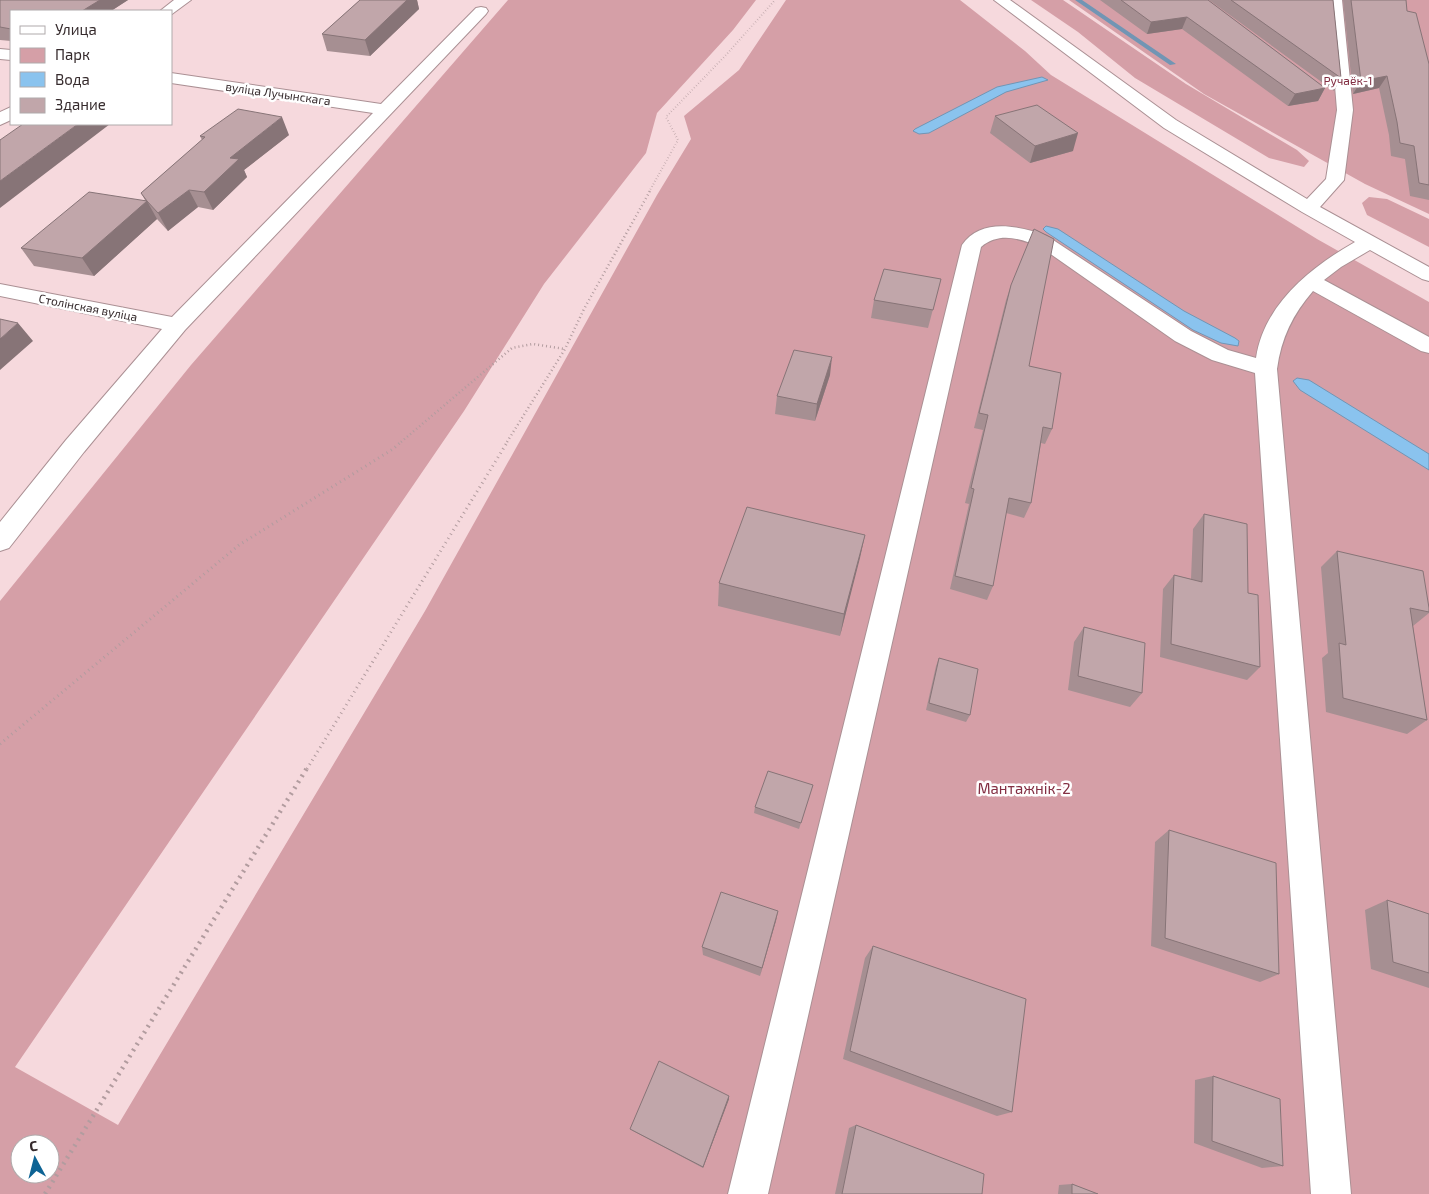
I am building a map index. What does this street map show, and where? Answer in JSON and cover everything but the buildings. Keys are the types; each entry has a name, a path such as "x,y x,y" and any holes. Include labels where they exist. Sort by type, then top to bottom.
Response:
{"street":[{"path":"168,10 184,0"},
{"path":"1001,0 1146,108 1309,208 1429,275"},
{"path":"1309,208 1335,180 1345,110 1335,0"},
{"path":"0,542 75,446 177,325 481,11"},
{"name":"вуліца Лучынскага","path":"172,78 386,110"},
{"path":"1330,98 1345,110"},
{"path":"748,1194 972,245 978,238 999,232 1018,233 1037,238 1057,249 1183,336 1220,355 1266,369"},
{"path":"1331,1194 1266,369 1269,343 1288,308 1312,281 1330,265 1370,242"},
{"path":"1312,281 1429,346"},
{"name":"Столінская вуліца","path":"0,290 177,325"}],"path":[{"path":"45,1194 565,350 584,310 678,140 666,117 726,55 775,0"},
{"path":"0,744 22,728 239,545 393,449 512,348 533,344 565,350"}],"green space":[{"name":"Мантажнік-2","path":"508,0 756,0 733,30 657,113 646,153 544,284 464,411 15,1067 118,1125 425,611 657,195 691,139 684,116 739,70 786,0 960,0 1025,51 1051,75 1317,239 1429,302 1429,1194 0,1194 0,601 191,365"},
{"path":"1031,0 1063,0 1186,84 1297,150 1309,161 1304,167 1269,158 1135,78 1078,32"},
{"name":"Ручаёк-1","path":"1069,0 1429,0 1429,214 1365,184 1204,94"},
{"path":"1369,197 1387,199 1429,219 1429,247 1367,215 1362,203"}],"water":[{"path":"1042,77 1048,80 1006,92 929,133 919,134 913,131 997,87"},
{"path":"1046,226 1058,229 1184,311 1235,338 1239,341 1238,346 1221,343 1193,330 1046,232 1043,229"},
{"path":"1297,378 1309,380 1429,454 1429,470 1300,390 1293,381"}],"waterway":[{"path":"1078,0 1172,64"}]}
